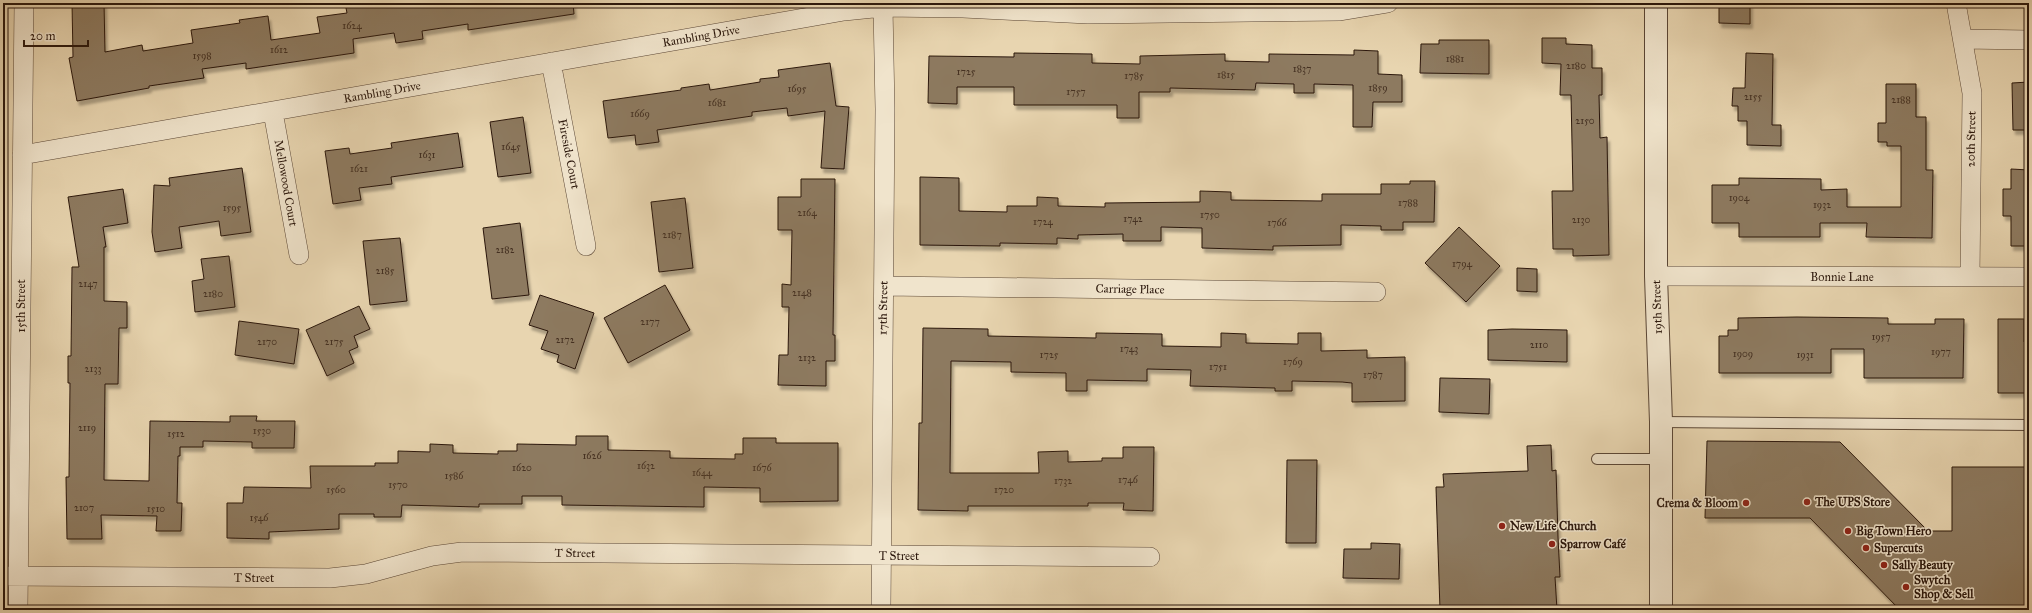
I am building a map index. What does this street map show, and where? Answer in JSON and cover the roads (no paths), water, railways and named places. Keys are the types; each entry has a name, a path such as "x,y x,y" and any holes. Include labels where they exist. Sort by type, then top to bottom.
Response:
{"street":[{"name":"15th Street","path":"18,610 11,576 22,155 24,3"},
{"name":"Rambling Drive","path":"22,155 273,112 844,10 883,7 1086,9 1340,7 1388,3"},
{"name":"19th Street","path":"1656,3 1656,276 1660,422 1660,610"},
{"name":"20th Street","path":"1956,3 1972,93 1970,277"},
{"name":"17th Street","path":"880,610 884,286 883,7"},
{"path":"1963,40 2029,40"},
{"name":"Fireside Court","path":"551,62 586,246"},
{"name":"Mellowood Court","path":"273,112 299,255"},
{"name":"Bonnie Lane","path":"1656,276 2029,277"},
{"name":"Carriage Place","path":"884,286 1376,292"},
{"name":"T Street","path":"11,576 330,578 366,574 432,556 462,552 1150,557"}],"lane":[{"path":"1660,422 2029,425"},
{"path":"1597,459 1660,459"}],"place":[{"name":"The UPS Store","path":"1807,502"},
{"name":"Crema & Bloom","path":"1746,503"},
{"name":"New Life Church","path":"1502,526"},
{"name":"Big Town Hero","path":"1848,531"},
{"name":"Sparrow Café","path":"1552,544"},
{"name":"Supercuts","path":"1866,548"},
{"name":"Sally Beauty","path":"1884,565"},
{"name":"Swytch Shop & Sell","path":"1906,587"}]}
